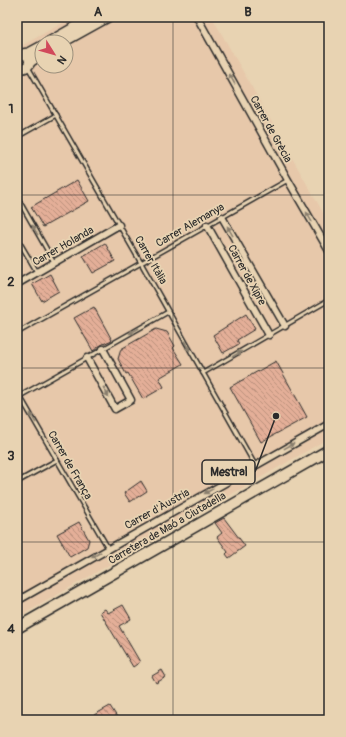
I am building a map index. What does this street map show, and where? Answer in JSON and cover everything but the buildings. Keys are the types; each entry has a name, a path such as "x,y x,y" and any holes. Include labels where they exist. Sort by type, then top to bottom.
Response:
{"main road":[{"name":"Carretera de Maó a Ciutadella","path":"17,628 329,450"}],"street":[{"path":"63,34 93,17"},
{"path":"74,36 108,17"},
{"name":"Carrer de Grècia","path":"196,17 329,251"},
{"path":"21,62 29,53 34,50"},
{"path":"21,62 34,57"},
{"name":"Carrer de Xipre","path":"222,217 285,326"},
{"name":"Carrer Holanda","path":"17,284 119,225"},
{"name":"Carrer de Xipre","path":"207,226 269,335"},
{"path":"322,238 329,235"},
{"path":"87,358 115,409 131,400 103,349"},
{"name":"Carrer d'Àustria","path":"17,601 329,424"}],"lane":[{"name":"Carrer Itàlia","path":"21,62 56,115 255,465"},
{"path":"17,138 56,115"},
{"name":"Carrer Alemanya","path":"17,334 288,180"},
{"path":"17,197 54,262"},
{"path":"17,238 37,272"},
{"path":"203,373 329,300"},
{"path":"20,396 168,312"},
{"name":"Carrer de França","path":"17,391 108,548"},
{"path":"17,482 57,460"}],"shaded area":[{"path":"73,17 212,17 329,223 329,438 17,618 17,40 23,45 34,39 34,74 74,74 74,34 43,34"}],"place":[{"name":"Mestral","path":"276,416"}]}
